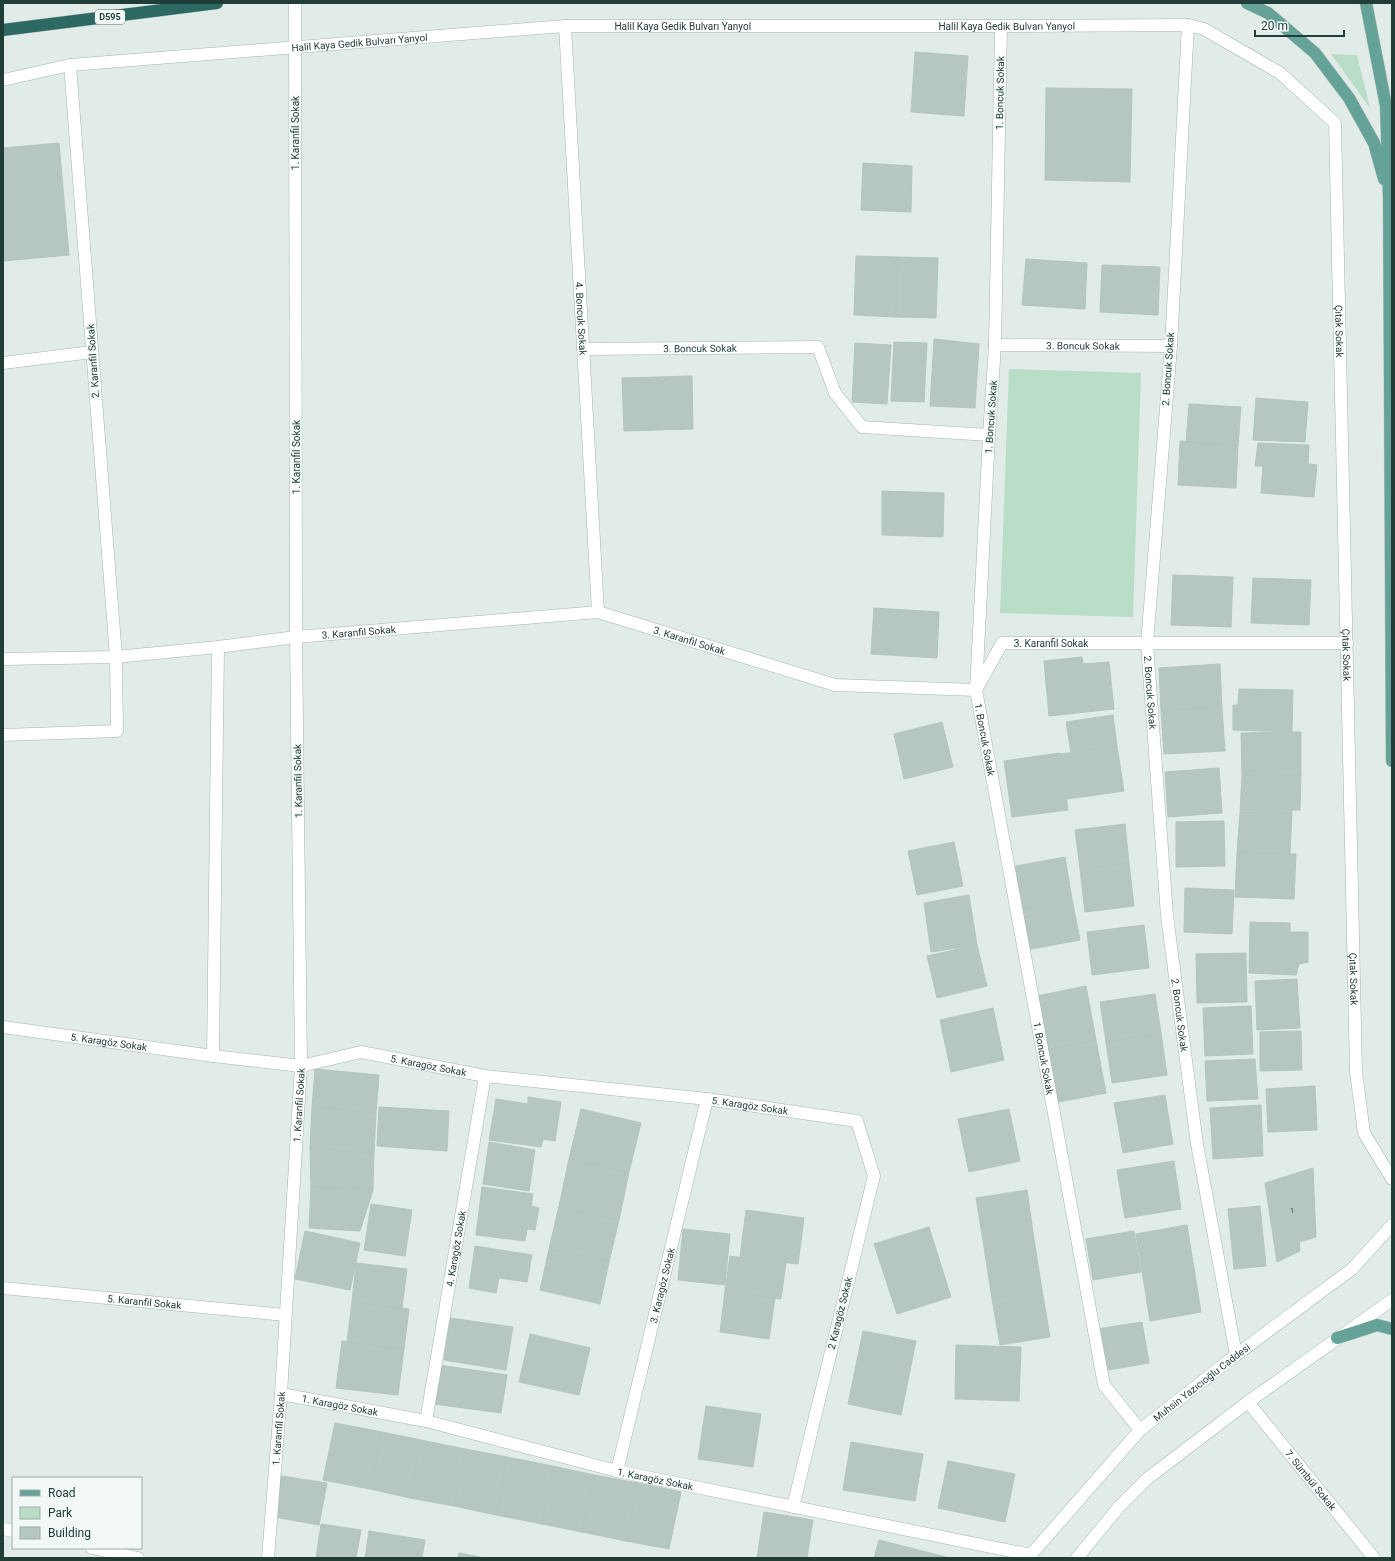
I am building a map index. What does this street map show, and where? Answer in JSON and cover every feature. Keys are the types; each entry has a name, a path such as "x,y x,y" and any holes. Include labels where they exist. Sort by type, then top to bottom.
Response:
{"highway":[{"name":"D595","path":"3,30 217,3"}],"main road":[{"path":"1247,3 1268,12 1315,53 1349,98 1374,142 1389,197"},
{"path":"1366,3 1386,106 1389,197 1392,761"},
{"path":"1337,1338 1377,1325 1392,1328"}],"street":[{"name":"1. Karanfil Sokak","path":"268,1558 281,1394 301,1066 296,637 295,3"},
{"name":"Halil Kaya Gedik Bulvarı Yanyol","path":"3,80 70,65 565,26 1188,25 1204,29 1280,72 1335,123"},
{"name":"2. Boncuk Sokak","path":"1188,25 1171,346 1147,644 1167,916 1197,1144 1236,1355"},
{"name":"4. Boncuk Sokak","path":"565,26 598,612"},
{"name":"1. Boncuk Sokak","path":"1001,26 995,345 976,690 1104,1385 1140,1430"},
{"name":"2. Karanfil Sokak","path":"3,735 117,731 116,657 70,65"},
{"name":"Çıtak Sokak","path":"1335,123 1348,643 1356,1072 1364,1133 1392,1179"},
{"name":"3. Boncuk Sokak","path":"995,345 1171,346"},
{"name":"3. Boncuk Sokak","path":"583,348 818,347 836,393 862,426 989,435"},
{"path":"3,363 92,352"},
{"name":"3. Karanfil Sokak","path":"3,659 116,657 218,647 296,637 598,612 835,685 976,690 1002,643 1348,643"},
{"path":"213,1056 218,647"},
{"name":"5. Karagöz Sokak","path":"3,1027 213,1056 301,1066 361,1052 485,1076 707,1099 857,1121"},
{"name":"4. Karagöz Sokak","path":"426,1421 485,1076"},
{"name":"3. Karagöz Sokak","path":"617,1471 707,1099"},
{"name":"2 Karagöz Sokak","path":"793,1507 874,1176 857,1121"},
{"name":"Muhsin Yazıcıoğlu Caddesi","path":"1030,1556 1140,1430 1236,1355 1352,1269 1392,1225"},
{"name":"5. Karanfil Sokak","path":"3,1288 285,1315"},
{"path":"1077,1558 1118,1508 1148,1478 1248,1402 1392,1300"},
{"name":"1. Karagöz Sokak","path":"281,1394 426,1421 617,1471 1030,1556"},
{"name":"7. Sümbül Sokak","path":"1248,1402 1374,1558"},
{"path":"97,1549 138,1558"}],"green space":[{"path":"1331,54 1357,55 1370,108"},
{"path":"1009,369 1141,373 1133,617 1000,613"}],"building":[{"path":"915,52 968,56 964,116 911,112"},
{"path":"1046,88 1132,89 1130,182 1045,180"},
{"path":"59,143 69,255 3,261 3,148"},
{"path":"863,163 912,166 911,212 861,210"},
{"path":"856,256 898,257 896,317 854,315"},
{"path":"898,257 938,258 936,318 896,317"},
{"path":"1026,259 1087,263 1085,309 1022,305"},
{"path":"1102,265 1160,267 1158,315 1100,312"},
{"path":"934,339 979,344 975,408 930,406"},
{"path":"894,342 927,343 924,402 891,401"},
{"path":"855,343 891,345 887,404 852,402"},
{"path":"692,376 693,429 624,431 622,378"},
{"path":"1256,398 1308,402 1305,442 1253,440"},
{"path":"1189,404 1241,407 1238,445 1186,442"},
{"path":"1180,441 1238,445 1236,488 1178,485"},
{"path":"1258,443 1309,445 1308,464 1317,465 1314,497 1261,493 1263,466 1255,466"},
{"path":"882,491 944,493 943,537 882,535"},
{"path":"1173,575 1233,577 1231,627 1171,625"},
{"path":"1253,578 1311,580 1309,625 1251,623"},
{"path":"874,608 939,612 937,658 871,654"},
{"path":"1082,657 1083,664 1109,662 1114,709 1049,716 1044,661"},
{"path":"1220,664 1222,708 1161,711 1159,668"},
{"path":"1239,689 1293,690 1292,732 1233,730 1233,705 1238,705"},
{"path":"1222,708 1225,751 1164,754 1161,711"},
{"path":"1113,715 1117,746 1071,753 1066,722"},
{"path":"942,722 953,767 904,779 894,734"},
{"path":"1301,732 1301,775 1242,776 1241,733"},
{"path":"1117,746 1124,791 1067,799 1061,754"},
{"path":"1060,753 1068,810 1012,817 1004,761"},
{"path":"1219,768 1222,813 1168,817 1165,772"},
{"path":"1301,775 1300,810 1240,811 1242,776"},
{"path":"1292,811 1290,855 1237,853 1240,812"},
{"path":"1224,821 1225,866 1176,867 1176,822"},
{"path":"1125,824 1129,863 1080,869 1075,830"},
{"path":"954,842 963,886 917,895 908,851"},
{"path":"1237,853 1296,854 1294,899 1235,897"},
{"path":"1065,857 1072,899 1018,909 1011,867"},
{"path":"1129,863 1134,906 1085,912 1080,869"},
{"path":"1185,888 1234,890 1232,934 1184,932"},
{"path":"969,895 977,945 931,952 924,903"},
{"path":"1072,899 1080,940 1026,950 1018,909"},
{"path":"1250,922 1290,923 1290,932 1308,932 1308,962 1299,964 1296,975 1249,973"},
{"path":"1144,925 1149,968 1092,975 1087,932"},
{"path":"977,945 987,986 937,998 927,956"},
{"path":"1246,953 1247,1002 1197,1003 1196,954"},
{"path":"1297,979 1300,1028 1257,1030 1255,981"},
{"path":"1086,986 1096,1040 1048,1050 1037,996"},
{"path":"1155,994 1161,1033 1106,1042 1100,1002"},
{"path":"1251,1006 1253,1054 1205,1056 1203,1008"},
{"path":"993,1008 1004,1060 951,1072 940,1020"},
{"path":"1301,1031 1302,1070 1260,1071 1260,1032"},
{"path":"1161,1033 1167,1075 1112,1083 1106,1042"},
{"path":"1096,1040 1106,1093 1058,1102 1048,1050"},
{"path":"1255,1059 1258,1099 1207,1101 1205,1061"},
{"path":"315,1069 379,1075 376,1113 312,1107"},
{"path":"1315,1086 1317,1130 1268,1132 1266,1089"},
{"path":"1165,1095 1173,1144 1123,1153 1114,1103"},
{"path":"528,1097 561,1102 555,1141 543,1139 541,1147 489,1140 496,1099 528,1104"},
{"path":"1261,1105 1263,1156 1213,1159 1210,1108"},
{"path":"312,1107 376,1113 374,1154 310,1148"},
{"path":"379,1107 449,1111 447,1151 377,1146"},
{"path":"581,1109 641,1123 629,1172 569,1159"},
{"path":"1009,1109 1020,1161 969,1172 958,1119"},
{"path":"489,1142 535,1150 529,1191 483,1184"},
{"path":"310,1148 374,1154 373,1190 311,1186"},
{"path":"569,1159 629,1172 619,1220 559,1206"},
{"path":"1174,1161 1181,1209 1125,1218 1117,1170"},
{"path":"1313,1168 1316,1237 1299,1242 1300,1251 1277,1262 1265,1183"},
{"path":"311,1186 373,1190 360,1231 309,1228"},
{"path":"482,1187 533,1194 531,1206 539,1208 535,1230 527,1229 525,1241 476,1235"},
{"path":"1027,1190 1034,1239 984,1247 976,1198"},
{"path":"371,1204 412,1210 405,1256 364,1250"},
{"path":"559,1206 619,1220 609,1262 549,1249"},
{"path":"1260,1206 1266,1266 1234,1269 1228,1209"},
{"path":"746,1210 804,1218 798,1264 740,1257"},
{"path":"1187,1225 1201,1312 1150,1321 1136,1234"},
{"path":"929,1227 951,1297 897,1314 874,1244"},
{"path":"683,1229 730,1234 725,1285 678,1280"},
{"path":"305,1231 360,1243 350,1290 295,1279"},
{"path":"1134,1231 1141,1272 1093,1280 1086,1239"},
{"path":"1034,1239 1042,1290 992,1299 984,1247"},
{"path":"475,1246 532,1255 527,1282 499,1278 496,1293 469,1288"},
{"path":"549,1249 609,1262 600,1304 540,1290"},
{"path":"730,1256 786,1263 781,1299 725,1291"},
{"path":"356,1263 407,1269 402,1308 352,1302"},
{"path":"1042,1290 1050,1337 1000,1345 992,1299"},
{"path":"725,1291 775,1298 769,1339 720,1332"},
{"path":"352,1302 409,1309 404,1349 347,1342"},
{"path":"450,1318 513,1327 506,1370 444,1360"},
{"path":"1142,1322 1149,1363 1103,1371 1097,1329"},
{"path":"863,1331 916,1341 901,1415 848,1404"},
{"path":"530,1334 590,1348 579,1395 519,1382"},
{"path":"342,1341 404,1349 398,1395 336,1388"},
{"path":"956,1345 1021,1347 1019,1401 955,1399"},
{"path":"439,1365 507,1375 501,1413 434,1404"},
{"path":"706,1406 761,1414 753,1467 698,1459"},
{"path":"335,1423 382,1432 370,1489 323,1480"},
{"path":"382,1432 421,1440 410,1498 370,1489"},
{"path":"421,1440 465,1449 454,1506 410,1498"},
{"path":"851,1442 923,1454 915,1501 843,1490"},
{"path":"465,1449 507,1457 496,1515 454,1506"},
{"path":"507,1457 553,1466 542,1524 496,1515"},
{"path":"948,1461 1015,1474 1005,1522 938,1508"},
{"path":"553,1466 594,1475 582,1532 542,1524"},
{"path":"594,1475 638,1483 626,1541 582,1532"},
{"path":"281,1476 327,1483 319,1525 274,1517"},
{"path":"638,1483 681,1492 669,1549 626,1541"},
{"path":"764,1512 813,1520 807,1558 757,1558"},
{"path":"321,1524 361,1530 356,1558 316,1558"},
{"path":"369,1531 425,1540 422,1558 365,1558"},
{"path":"879,1540 950,1558 874,1558"},
{"path":"459,1553 484,1558 458,1558"}]}
